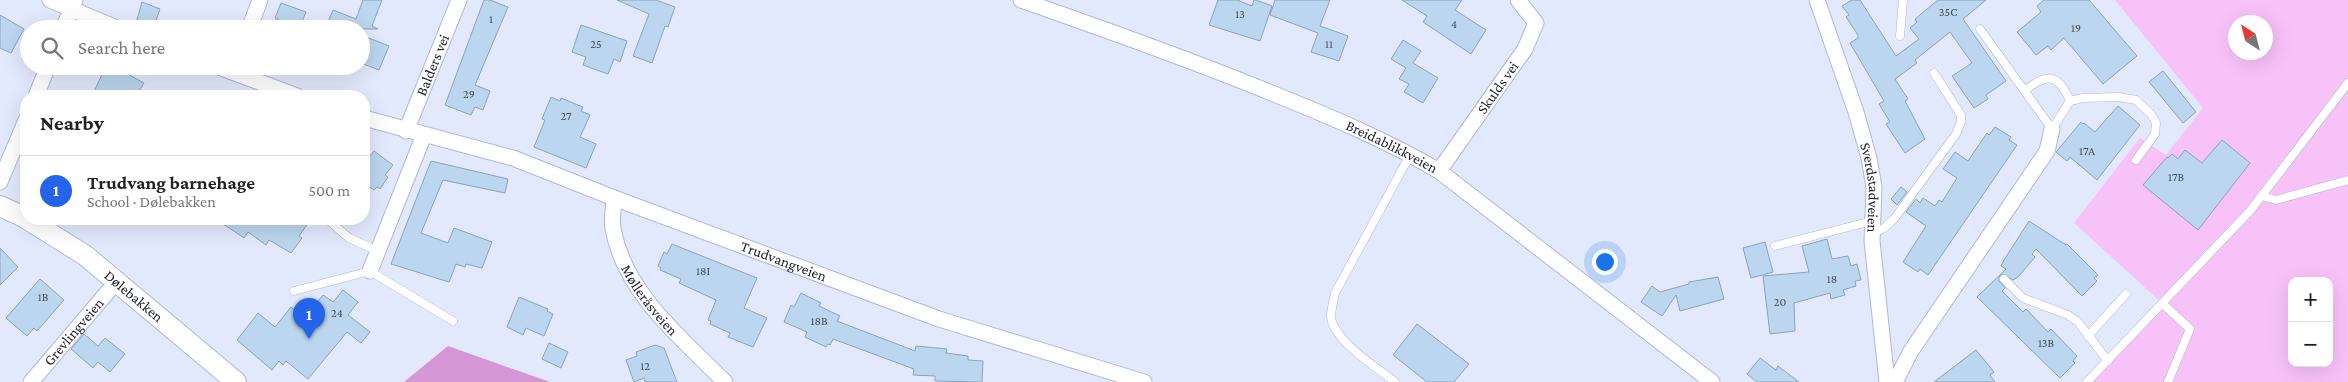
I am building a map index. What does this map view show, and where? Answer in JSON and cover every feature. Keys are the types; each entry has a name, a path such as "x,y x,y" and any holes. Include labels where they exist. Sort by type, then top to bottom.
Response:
{"main road":[{"name":"Dølebakken","path":"0,206 20,216"},
{"name":"Dølebakken","path":"37,225 60,238 117,281 236,382"}],"street":[{"path":"50,0 73,5 102,20"},
{"path":"252,20 260,0"},
{"name":"Balders vei","path":"406,131 459,0"},
{"name":"Breidablikkveien","path":"1021,0 1187,59 1359,128 1439,171 1712,382"},
{"name":"Skulds vei","path":"1439,171 1525,48 1536,23 1518,0"},
{"name":"Sverdstadveien","path":"1817,0 1856,112 1869,158 1874,187 1872,227 1887,382"},
{"path":"67,20 73,5"},
{"path":"38,90 44,75"},
{"path":"247,75 283,90"},
{"name":"Trudvangveien","path":"370,120 513,158 614,198 939,319 1116,378 1144,382"},
{"path":"1895,382 1911,352 2047,151 2052,129"},
{"path":"0,182 20,134"},
{"path":"370,271 424,135"},
{"name":"Mølleråsveien","path":"614,198 613,227 621,257 642,296 680,338 725,382"},
{"name":"Grevlingveien","path":"31,382 117,281"}],"lane":[{"path":"1900,36 1903,0"},
{"path":"1980,29 2052,129 2070,101 2083,98 2119,97 2136,100 2151,114 2156,123 2155,134 2136,160"},
{"path":"1775,246 1872,227 1884,228 1894,219 1956,134 1961,122 1961,115 1934,73"},
{"path":"2024,91 2042,78 2051,78 2058,81 2065,89 2070,101"},
{"path":"2087,382 2250,212 2348,83"},
{"path":"1395,382 1344,340 1338,334 1331,318 1335,293 1410,155"},
{"path":"2262,196 2276,200 2348,180"},
{"path":"334,225 349,238 378,251"},
{"path":"294,291 370,271 453,321"},
{"path":"2004,279 2023,298 2068,315 2078,322 2108,361"},
{"path":"2088,336 2126,294"},
{"path":"2162,303 2190,329 2168,382"}],"shaded area":[{"path":"2115,0 2348,0 2348,382 2086,382 2162,303 2074,223 2140,138 2166,155 2203,108"},
{"path":"448,346 550,382 404,382"}],"building":[{"path":"363,0 382,0 372,26 378,29 370,29 370,20 329,20 333,10 356,19"},
{"path":"484,0 490,0 508,7 475,85 490,91 483,110 475,107 471,115 445,105"},
{"path":"617,0 656,0 675,7 668,27 665,26 652,63 633,56 649,14"},
{"path":"1218,0 1237,0 1252,6 1254,0 1256,0 1272,6 1260,41 1209,25"},
{"path":"1275,0 1330,0 1320,26 1348,36 1339,61 1311,52 1318,33 1270,15"},
{"path":"1402,0 1462,0 1455,10 1486,30 1471,54 1423,22 1427,16"},
{"path":"1852,0 1860,0 1896,56 1919,39 1910,28 1917,22 1915,19 1938,0 1986,0 1963,19 2006,81 1986,95 1988,99 1974,108 1952,76 1972,63 1950,32 1915,60 1917,63 1895,79 1908,99 1905,101 1925,139 1905,153 1886,124 1890,122 1879,104 1884,101 1850,43 1858,38 1858,35 1846,17 1849,15 1842,6"},
{"path":"2044,0 2089,0 2137,56 2103,84 2064,38 2051,50 2048,46 2036,55 2017,32 2041,12 2037,6"},
{"path":"142,2 160,9 156,20 137,20"},
{"path":"281,3 306,12 303,20 279,20 275,18"},
{"path":"0,15 20,27 20,36 11,53 0,48"},
{"path":"581,25 627,41 620,62 614,59 608,74 583,65 586,57 572,52"},
{"path":"370,39 389,46 379,70 370,66"},
{"path":"1403,40 1421,51 1413,63 1438,78 1423,103 1404,92 1409,84 1399,79 1406,68 1391,59"},
{"path":"2163,71 2196,112 2183,123 2149,82"},
{"path":"102,75 129,75 144,83 140,90 95,90"},
{"path":"551,97 560,101 561,98 583,107 581,111 590,115 580,137 596,144 586,168 534,147 545,120 542,119"},
{"path":"2118,106 2140,125 2097,180 2070,157 2067,161 2056,152 2081,122 2095,132"},
{"path":"1995,127 2011,137 2009,140 2017,145 1928,275 1920,269 1918,272 1903,262 1926,226 1906,212 1916,199 1920,203 1923,198 1935,206 1939,200 1942,202 1957,178 1943,169 1955,152 1968,161 1987,133 1989,135"},
{"path":"2222,140 2250,163 2198,230 2143,185 2167,157 2172,154 2178,159 2185,150 2202,163"},
{"path":"374,151 393,165 385,175 388,177 380,189 377,187 374,190 370,187 370,156"},
{"path":"431,161 508,179 505,193 443,180 421,233 448,243 454,228 492,242 482,268 466,264 465,267 456,264 449,282 391,264"},
{"path":"1901,187 1907,192 1897,205 1891,199"},
{"path":"2029,221 2067,244 2098,275 2094,278 2097,281 2082,296 2036,249 2032,254 2035,257 2018,277 2013,280 2003,274 1999,277 1999,281 2005,288 2002,291 2023,312 2026,309 2048,332 2051,329 2077,356 2073,361 2075,363 2060,378 1977,297 2006,269 2001,266"},
{"path":"225,225 307,225 299,236 302,238 291,253 269,240 266,245 248,232 244,238"},
{"path":"1827,239 1832,259 1848,256 1851,266 1857,264 1861,280 1855,281 1856,286 1843,290 1845,295 1831,299 1830,293 1794,303 1795,331 1770,334 1763,276 1809,272 1802,246"},
{"path":"1765,242 1773,272 1751,278 1743,248"},
{"path":"672,244 757,278 744,308 767,318 753,347 728,337 730,333 710,324 711,321 708,320 716,300 679,283 681,279 660,270 661,268 658,266 664,252 667,254"},
{"path":"0,248 18,267 0,285"},
{"path":"1718,277 1724,299 1680,311 1676,295 1662,316 1641,302 1652,286 1660,292 1689,284 1689,282"},
{"path":"40,279 64,300 37,331 34,328 27,336 6,318"},
{"path":"343,290 358,302 348,315 370,332 361,343 347,332 308,379 286,361 283,365 279,361 272,370 237,340 258,313 275,327 291,307 304,318 323,295 333,302"},
{"path":"801,293 821,303 819,306 840,316 837,321 915,351 916,346 947,349 946,353 968,356 968,360 983,361 982,382 935,381 935,376 913,375 914,369 833,339 830,345 828,344 826,347 805,337 807,332 784,322 791,305 794,307"},
{"path":"519,297 548,309 547,311 553,314 544,336 526,328 523,335 507,327"},
{"path":"1417,324 1469,364 1454,382 1427,382 1393,355"},
{"path":"84,334 98,346 105,338 125,354 110,372 98,362 93,368 71,349"},
{"path":"549,343 568,352 561,368 542,359"},
{"path":"655,345 664,348 677,382 645,382 644,378 634,382 626,360 637,356 636,352"},
{"path":"1976,350 1994,372 1990,375 1995,382 1934,382"},
{"path":"1760,358 1776,370 1778,366 1799,382 1757,382 1747,374"}],"place":[{"name":"Trudvang barnehage","path":"309,339"}]}
